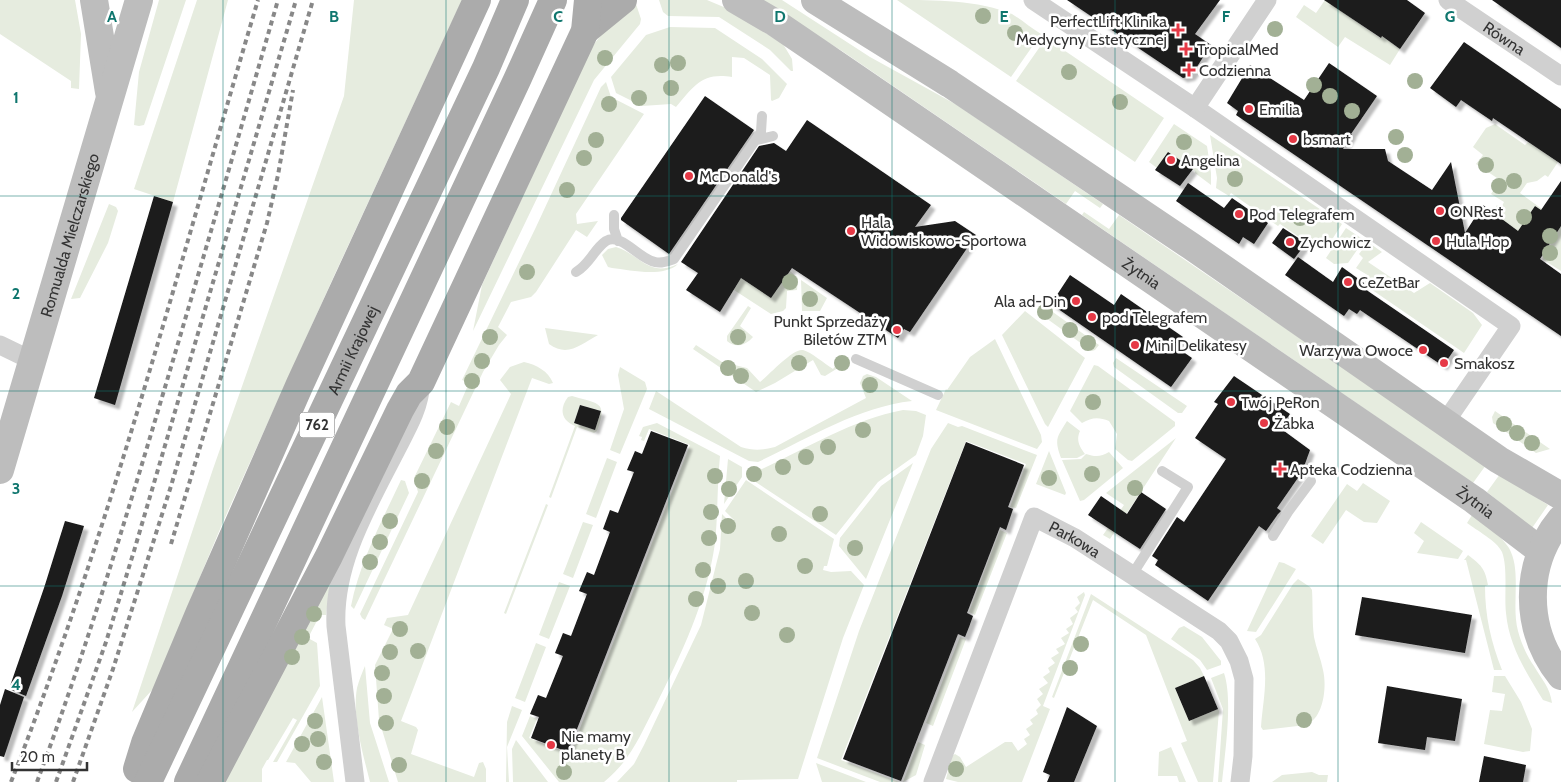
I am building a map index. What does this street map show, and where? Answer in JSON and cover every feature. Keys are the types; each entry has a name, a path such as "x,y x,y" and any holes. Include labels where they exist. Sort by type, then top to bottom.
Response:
{"main road":[{"path":"133,782 145,744 199,614 300,384 477,0"},
{"name":"Armii Krajowej","path":"148,782 486,68 515,0"},
{"name":"762","path":"188,782 517,80 552,0"},
{"path":"210,782 329,556 400,410 409,394 421,382 585,31 588,0"},
{"path":"585,31 623,0"}],"street":[{"path":"94,0 110,103"},
{"name":"Romualda Mielczarskiego","path":"0,470 139,0"},
{"name":"Żytnia","path":"736,0 774,22 1474,500 1541,551"},
{"path":"815,0 950,84 1446,421 1500,460 1561,496"},
{"path":"1034,0 1195,108 1511,326 1446,421"},
{"path":"1195,108 1267,0"},
{"name":"Równa","path":"1448,0 1561,76"},
{"path":"0,345 33,361"},
{"path":"355,782 336,626 336,600 350,547 368,506 417,408 421,382"},
{"name":"Parkowa","path":"933,782 939,762 1034,517 1075,538 1219,632 1229,641 1239,661 1244,679 1243,756 1240,782"},
{"path":"1561,519 1541,551 1534,580 1533,597 1534,620 1545,652 1561,676"}],"lane":[{"path":"576,272 584,267 606,241 614,239 654,262 674,259 761,132 762,116"},
{"path":"756,140 773,136"},
{"path":"614,215 614,229 618,241"},
{"path":"856,359 938,394"},
{"path":"1132,575 1188,487 1162,471"},
{"path":"1273,536 1311,481"}],"shaded area":[{"path":"0,0 75,0 81,34 79,89 71,88 71,81 0,34"},
{"path":"159,0 186,0 144,125 139,126 134,125 139,72"},
{"path":"197,0 228,0 173,202 134,189"},
{"path":"354,0 462,0 223,522 153,689 132,712 213,469 344,96"},
{"path":"659,0 707,0 726,8 783,44 792,59 793,71 770,50 719,17 668,16 663,12"},
{"path":"761,0 782,0 870,57 957,105 1103,204 1100,208 1075,191 1066,204 842,51"},
{"path":"897,0 971,3 999,9 1012,14 1041,34 1011,77"},
{"path":"1325,0 1380,38 1382,36 1400,49 1390,65 1345,37 1338,47 1296,17 1304,5 1316,13"},
{"path":"636,4 641,19 640,24 594,80 473,331 482,285 590,50 611,24"},
{"path":"670,27 715,28 762,59 787,84 779,98 772,101 770,75 744,58 732,57 732,77 713,77 700,82 676,107 671,104 642,106 616,93 611,77 646,35"},
{"path":"1046,38 1164,118 1135,162 1016,81"},
{"path":"606,82 611,97 644,114 576,214 577,224 598,221 587,237 576,230 531,297 511,302 498,327 507,335 483,372 365,620 360,614 418,492 414,478 451,402 459,406 469,383 462,380 601,87"},
{"path":"1174,124 1207,146 1211,185 1168,152 1157,168 1149,162"},
{"path":"1495,124 1525,145 1528,142 1558,162 1548,177 1545,175 1537,181 1527,183 1520,193 1542,209 1535,206 1527,218 1519,243 1485,227 1497,205 1501,208 1504,202 1491,194 1500,180 1476,164 1483,155 1473,147 1486,128"},
{"path":"1210,135 1342,224 1333,238 1308,245 1308,243 1280,224 1278,226 1231,193 1229,196 1216,188 1217,178"},
{"path":"109,204 116,207 118,211 108,243 80,298 71,299"},
{"path":"1084,212 1109,229 1119,215 1486,465 1473,483 1082,215"},
{"path":"1561,226 1561,271 1542,259"},
{"path":"1346,228 1364,240 1348,263 1334,264 1326,258"},
{"path":"1368,242 1382,252 1368,262 1414,293 1430,283 1473,313 1482,325 1464,353 1365,285 1369,276 1356,268 1363,258 1359,254"},
{"path":"616,247 652,267 668,268 678,264 664,271 655,272 608,267 602,255 608,249"},
{"path":"790,271 798,278 797,290 787,291 786,308 783,311 771,314 734,290 741,278 771,297"},
{"path":"801,280 827,298 820,311 802,311"},
{"path":"1043,305 1099,345 1095,350 1089,349 1039,313"},
{"path":"748,306 751,308 740,326 753,337 741,345 734,345 727,341 727,336"},
{"path":"1025,311 1085,358 1048,427 1002,335"},
{"path":"545,328 598,335 574,348 562,350 549,344"},
{"path":"995,339 1041,435 1042,442 1037,449 936,410 946,389 970,357"},
{"path":"696,345 722,362 747,368 760,382 787,357 803,350 833,369 841,358 846,358 846,363 825,376 821,375 813,360 756,392 693,349"},
{"path":"1116,358 1187,406 1182,413 1178,413 1114,367 1113,363"},
{"path":"524,362 542,369 553,383 549,384 532,378 401,721 416,727 418,730 411,754 474,777 479,763 483,762 486,769 486,782 398,782 379,720 375,665 393,629 384,625 387,618 408,615 511,394 500,380 510,367"},
{"path":"1094,365 1175,422 1175,426 1132,461 1115,449 1117,434 1109,421 1096,418 1082,423 1070,411"},
{"path":"620,367 645,382 647,389 620,454 610,450 624,409 618,375"},
{"path":"867,374 876,377 912,401 892,404 852,417 758,462 749,461 649,409 656,391 741,447 754,450 766,449 775,447 866,398 860,383 863,376"},
{"path":"572,396 599,405 601,409 602,414 597,431 594,433 577,427 551,498 549,497 575,426 567,421 563,414 563,406 568,397","holes":["580,405 601,411 595,430 574,423"]},
{"path":"903,410 916,411 926,415 923,436 916,455 878,482 836,535 748,477 752,470 762,469 849,427 885,414"},
{"path":"1495,411 1550,449 1536,453 1493,423 1492,417"},
{"path":"1067,421 1080,431 1079,443 1085,454 1077,458 1061,458 1059,452 1058,438"},
{"path":"657,423 720,456 715,543 706,586 692,627 674,668 628,757 604,782 559,782 522,736 530,716 537,719 529,738 570,754 690,445 649,429 644,441 641,440 642,437 639,436 643,427"},
{"path":"948,423 958,427 962,426 1037,455 1016,508 1010,507 1026,464 966,441 841,760 899,782 880,782 817,758 859,631 931,449"},
{"path":"1176,438 1110,539 1103,535 1124,505 1106,493"},
{"path":"1049,451 1066,493 1065,495 1036,484"},
{"path":"1109,452 1123,468 1084,500 1080,501 1062,460 1081,459 1086,454 1098,456"},
{"path":"607,458 617,462 596,518 586,514"},
{"path":"728,459 742,467 742,477 724,504"},
{"path":"913,463 866,579 839,546 840,538 881,486"},
{"path":"1500,474 1548,505 1532,528 1487,492"},
{"path":"401,480 405,481 409,493 354,609 351,606 360,573 372,542"},
{"path":"746,480 834,539 827,566 824,566 823,570 831,572 851,571 864,585 843,638 798,779 737,780 737,782 617,782 634,764 701,625 720,549 722,514 733,525 734,520 725,511"},
{"path":"1363,483 1390,501 1377,523 1364,522 1346,510 1323,544 1311,536 1347,484 1357,491"},
{"path":"546,504 548,505 506,614 504,613"},
{"path":"1472,515 1497,534 1509,548 1513,557 1516,578 1515,610 1518,631 1527,654 1548,688 1552,703 1543,700 1519,658 1511,637 1506,613 1505,566 1502,552 1491,540 1467,523"},
{"path":"583,522 593,525 573,578 563,574"},
{"path":"1421,522 1463,551 1458,559 1417,553 1424,541 1414,533"},
{"path":"1000,530 1007,533 975,615 969,612"},
{"path":"1468,555 1484,571 1488,585 1485,586 1487,618 1502,670 1494,670 1466,560 1464,560"},
{"path":"1279,562 1296,569 1256,632 1247,631"},
{"path":"1298,579 1312,590 1314,637 1325,684 1323,701 1317,716 1306,725 1263,730 1261,727 1265,671 1260,649 1255,639 1261,635"},
{"path":"559,582 570,586 549,639 539,635"},
{"path":"330,583 326,615 320,615 308,638 317,643 320,686 277,762 273,762 297,720 293,718 267,760 262,769 262,782 220,782"},
{"path":"1084,592 1085,595 1043,706 1050,709 1022,782 958,782 946,779 952,756 955,754 960,757 966,767 1005,742 1012,742 1018,751 1027,744 1024,739 1030,735 1026,729 1033,724 1030,720 1038,714 1036,710 1041,705 1037,699 1043,694 1039,689 1048,683 1043,677 1050,672 1048,668 1055,663 1051,658 1059,653 1056,649 1065,644 1061,638 1069,633 1066,629 1073,624 1070,618 1078,612 1075,608 1080,603 1077,597"},
{"path":"1091,594 1193,660 1200,668 1204,676 1175,688 1189,721 1218,709 1219,711 1213,782 1198,782 1181,743 1187,741 1146,635 1093,600 1054,698 1052,697"},
{"path":"1184,626 1202,637 1221,661 1221,665 1207,670 1200,660 1171,639 1179,628"},
{"path":"960,637 966,639 933,726 926,723"},
{"path":"536,643 546,647 525,702 515,698"},
{"path":"365,666 370,723 389,782 370,782 361,748 356,699 357,688"},
{"path":"1224,673 1228,697 1228,726 1222,782 1218,782 1223,709 1211,678"},
{"path":"1494,676 1505,676 1521,702 1532,729 1530,751 1523,752 1484,744 1490,710 1502,711 1505,694 1492,692"},
{"path":"322,697 334,782 311,782 295,763 286,762"},
{"path":"512,706 522,710 507,747 509,782 506,782 507,722"},
{"path":"516,740 548,782 513,782 512,749"},
{"path":"918,742 925,745 916,775 903,782"},
{"path":"1171,747 1186,782 1179,782 1177,776 1158,776 1159,752"},
{"path":"816,763 866,782 822,782"},
{"path":"1312,772 1319,775 1328,775 1327,782 1272,782 1282,775"}],"building":[{"path":"1067,0 1220,0 1195,34 1211,45 1191,76 1183,78"},
{"path":"1324,0 1407,0 1425,13 1400,49"},
{"path":"1492,0 1561,0 1561,48"},
{"path":"1464,42 1561,109 1561,164 1493,118 1492,121 1461,100 1456,107 1430,88"},
{"path":"1329,63 1377,96 1343,149 1385,149 1388,161 1432,190 1451,162 1465,233 1483,205 1518,231 1535,206 1541,210 1561,181 1561,226 1540,259 1561,274 1561,336 1236,115 1238,111 1227,103 1250,65 1304,100"},
{"name":"McDonald's","path":"705,96 754,130 669,254 621,220 621,218"},
{"name":"Hala Widowiskowo-Sportowa","path":"807,120 931,205 915,227 955,221 976,235 910,332 904,329 898,338 792,268 771,298 741,278 720,312 686,290 698,273 681,262 759,146 774,143 786,151"},
{"name":"Angelina","path":"1168,152 1193,169 1180,186 1155,170"},
{"path":"1188,183 1224,208 1232,198 1268,223 1254,244 1243,237 1239,244 1176,201"},
{"path":"154,196 173,202 115,405 94,398"},
{"name":"Zychowicz","path":"1283,228 1306,243 1294,259 1272,243"},
{"path":"1298,257 1333,282 1342,267 1364,283 1362,287 1454,350 1443,366 1360,310 1357,314 1349,309 1344,316 1285,275"},
{"path":"1070,275 1114,305 1121,294 1183,337 1176,347 1192,358 1171,387 1051,304"},
{"path":"1234,376 1290,414 1280,428 1310,450 1302,472 1277,508 1281,511 1266,531 1259,526 1208,601 1155,565 1158,560 1152,556 1177,517 1184,522 1226,459 1195,438 1218,404 1214,402"},
{"path":"580,405 601,411 595,430 574,423"},
{"path":"651,431 688,445 568,752 531,738 539,717 530,714 538,695 546,698 563,656 555,653 563,633 571,636 587,594 579,591 587,572 594,575 610,532 603,529 610,510 618,513 634,472 627,470 635,451 642,454"},
{"path":"966,442 1024,465 1008,507 1013,509 1006,530 1000,527 967,613 973,616 969,627 965,637 958,634 901,781 843,759"},
{"path":"1141,492 1166,509 1140,549 1088,515 1101,496 1127,514"},
{"path":"65,521 84,526 62,596 26,696 9,689"},
{"path":"1362,597 1472,615 1465,653 1355,635"},
{"path":"1204,676 1218,709 1189,721 1175,688"},
{"path":"1387,686 1462,699 1455,741 1427,737 1425,750 1378,743"},
{"path":"5,689 24,697 4,757 0,756 0,705"},
{"path":"1067,707 1097,726 1074,782 1047,782 1050,775 1043,772"},
{"path":"1484,756 1526,765 1523,782 1479,782"}],"railway":[{"path":"11,782 47,686 113,492 258,0"},
{"path":"37,782 85,645 129,507 278,0"},
{"path":"56,782 106,642 134,551 296,0"},
{"path":"73,782 113,669 171,486 313,0"},
{"path":"171,544 267,223 278,175 293,90"}],"place":[{"name":"PerfectLift Klinika Medycyny Estetycznej","path":"1178,30"},
{"name":"TropicalMed","path":"1186,49"},
{"name":"Codzienna","path":"1189,70"},
{"name":"Emilia","path":"1249,109"},
{"name":"bsmart","path":"1293,139"},
{"name":"Angelina","path":"1171,160"},
{"name":"McDonald's","path":"689,176"},
{"name":"ONRest","path":"1440,211"},
{"name":"Pod Telegrafem","path":"1239,214"},
{"name":"Hala Widowiskowo-Sportowa","path":"851,231"},
{"name":"Hula Hop","path":"1436,241"},
{"name":"Zychowicz","path":"1290,242"},
{"name":"CeZetBar","path":"1348,282"},
{"name":"Ala ad-Din","path":"1076,301"},
{"name":"pod Telegrafem","path":"1092,317"},
{"name":"Punkt Sprzedaży Biletów ZTM","path":"897,330"},
{"name":"Mini Delikatesy","path":"1135,345"},
{"name":"Warzywa Owoce","path":"1423,350"},
{"name":"Smakosz","path":"1444,363"},
{"name":"Twój PeRon","path":"1231,402"},
{"name":"Żabka","path":"1264,423"},
{"name":"Apteka Codzienna","path":"1280,469"},
{"name":"Nie mamy planety B","path":"551,745"}]}
